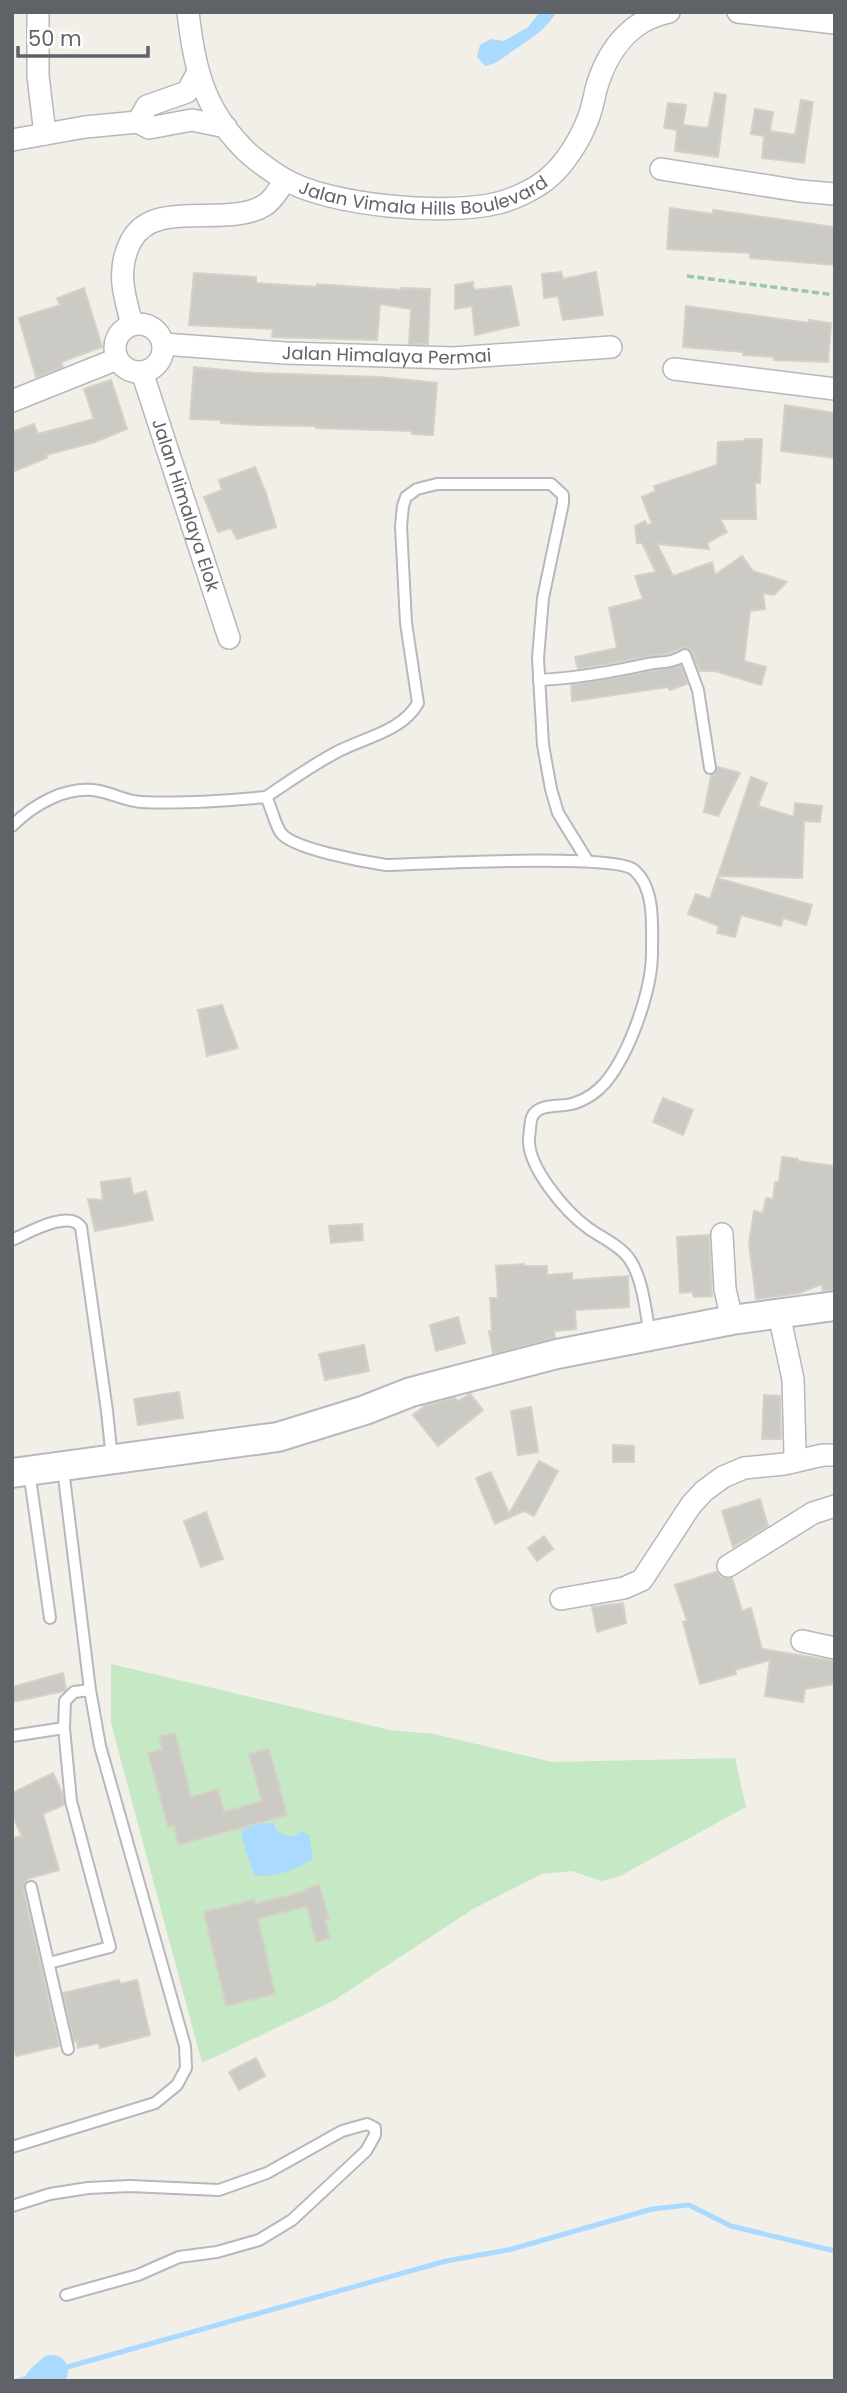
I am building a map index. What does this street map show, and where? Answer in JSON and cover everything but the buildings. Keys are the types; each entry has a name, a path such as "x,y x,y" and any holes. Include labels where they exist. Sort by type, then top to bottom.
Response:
{"street":[{"path":"38,12 38,76 45,134"},
{"name":"Jalan Vimala Hills Boulevard","path":"188,12 198,72 210,106 243,148 285,180 344,199 397,206 464,209 500,203 548,179 581,135 589,119 604,66 628,31 642,21 669,12"},
{"path":"738,12 835,23"},
{"path":"138,122 147,106 187,92 198,72"},
{"path":"12,139 85,127 138,122 149,128 192,120 226,127"},
{"path":"662,169 835,194"},
{"path":"132,324 121,279 125,253 138,231 148,223 162,218 227,216 267,205 285,180"},
{"path":"132,324 149,326 156,330 163,344 160,360 149,370 142,372 127,369 117,359 115,342 125,328 132,324"},
{"name":"Jalan Himalaya Permai","path":"163,344 285,353 453,358 611,347"},
{"path":"12,401 117,359"},
{"path":"674,369 835,389"},
{"name":"Jalan Himalaya Elok","path":"142,372 229,638"},
{"path":"722,1234 725,1289 732,1320"},
{"path":"21,1472 278,1437 365,1410 411,1392 507,1366 732,1320 835,1306"},
{"path":"779,1314 793,1380 793,1462"},
{"path":"561,1599 635,1585 642,1580 691,1505 714,1483 744,1468 835,1455"},
{"path":"728,1566 813,1513 835,1506"},
{"path":"802,1641 835,1648"}],"lane":[{"path":"12,826 41,802 76,792 101,791 141,802 218,802 266,797 337,752 398,725 418,703 406,623 401,526 406,497 417,489 437,484 541,483 551,484 563,495 543,598 538,659 543,745 558,813 587,860"},
{"path":"539,680 589,676 654,663 674,662 683,650 698,690 710,768"},
{"path":"266,797 280,831 291,841 364,862 386,865 587,860 624,864 634,869 647,888 652,936 651,970 638,1018 607,1081 594,1094 574,1104 538,1110 532,1116 529,1141 536,1166 564,1205 588,1228 625,1253 632,1262 640,1282 650,1336"},
{"path":"12,1240 61,1220 77,1221 81,1227 112,1459"},
{"path":"12,2147 155,2103 177,2085 186,2068 185,2046 100,1746 90,1690 63,1466"},
{"path":"21,1472 50,1618"},
{"path":"49,1963 110,1947 71,1801 64,1728 65,1701 74,1692 90,1690"},
{"path":"12,1736 64,1728"},
{"path":"31,1887 68,2049"},
{"path":"12,2206 50,2194 88,2188 130,2186 219,2190 267,2173 342,2131 367,2124 375,2128 375,2135 366,2151 292,2220 259,2240 217,2252 179,2258 138,2276 66,2295"}],"path":[{"path":"687,276 835,295"}],"green space":[{"path":"111,1664 390,1730 434,1734 552,1762 735,1758 746,1807 620,1876 601,1881 572,1871 542,1874 473,1909 333,2001 202,2063 111,1723"}],"water":[{"path":"540,12 557,12 538,33 497,61 485,66 477,57 480,45 491,39 504,41 528,27"},
{"path":"262,1823 274,1823 275,1829 288,1836 295,1836 301,1831 309,1835 313,1859 285,1872 254,1875 242,1839 242,1830"}],"waterway":[{"path":"17,2381 446,2261 508,2250 652,2209 689,2205 731,2226 835,2251"},
{"path":"41,2381 52,2371"}]}
